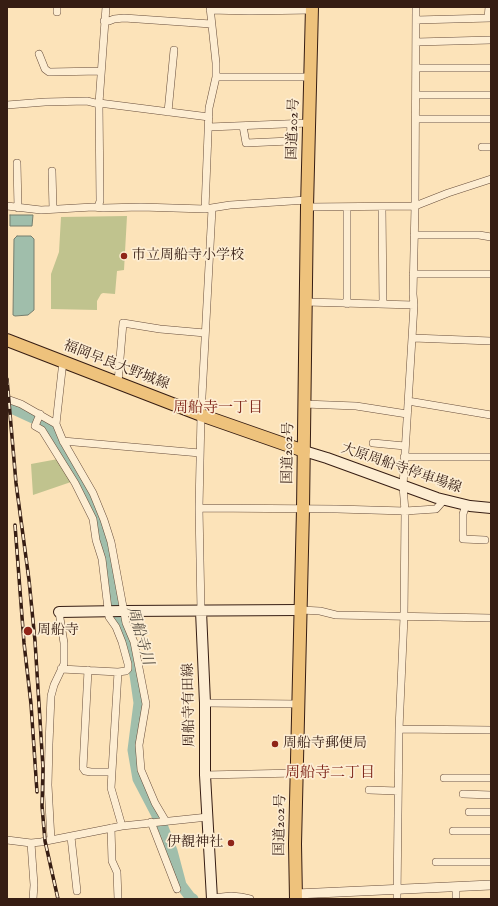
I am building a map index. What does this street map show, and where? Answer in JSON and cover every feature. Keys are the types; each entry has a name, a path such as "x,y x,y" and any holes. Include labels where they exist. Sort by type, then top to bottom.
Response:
{"main road":[{"name":"国道202号","path":"296,897 307,203 312,8"},
{"name":"福岡早良大野城線","path":"7,340 201,415 304,451"},
{"name":"大原周船寺停車場線","path":"304,451 444,500 466,505 491,508"},
{"path":"60,612 301,610"},
{"name":"周船寺有田線","path":"201,611 205,774 212,898"}],"street":[{"path":"98,207 100,201 99,103 106,7"},
{"path":"397,899 399,729 404,617 405,511 403,486 414,305 412,294 415,206 416,7"},
{"path":"416,20 490,18 489,7"},
{"path":"201,611 199,508 209,209 207,141 210,108 216,77 216,63 210,9 249,11 312,8"},
{"path":"104,21 124,18 211,24"},
{"path":"416,42 491,40"},
{"path":"168,112 174,50"},
{"path":"39,54 45,69 49,72 101,71"},
{"path":"416,68 491,68"},
{"path":"216,77 310,77"},
{"path":"416,95 491,95"},
{"path":"7,105 87,101 209,118"},
{"path":"416,120 491,119"},
{"path":"209,127 309,123"},
{"path":"243,126 246,142 290,141 291,124"},
{"path":"482,147 491,147"},
{"path":"17,163 18,208"},
{"path":"52,171 53,209"},
{"path":"7,206 41,210 93,206 209,209 230,205 307,203 347,207 415,206 448,193 491,179"},
{"path":"347,207 347,304"},
{"path":"382,207 383,304"},
{"path":"414,236 479,235 491,237"},
{"path":"413,274 491,274"},
{"path":"306,302 414,305"},
{"path":"118,382 123,323 160,329 205,332"},
{"path":"413,338 491,341"},
{"path":"62,361 56,424 63,441 94,493 111,542 122,611 134,642 146,704 139,745 141,770 155,803 165,820"},
{"path":"7,399 20,404 38,418 56,424"},
{"path":"408,400 491,415"},
{"path":"304,404 356,406 407,414"},
{"path":"38,418 35,426 42,430 75,483 93,519 96,540 102,559 109,617 116,627 128,664 128,669 126,671 118,672 61,669"},
{"path":"63,441 200,453"},
{"path":"373,443 405,446"},
{"path":"404,457 491,457"},
{"path":"199,508 405,511 436,509 444,500"},
{"path":"466,505 463,514 463,540 485,540"},
{"path":"301,610 336,615 491,618"},
{"path":"51,840 48,784 51,696 54,685 64,664 64,643 60,612"},
{"path":"88,670 83,768 85,771 112,772"},
{"path":"118,672 111,788 122,826"},
{"path":"204,703 299,704"},
{"path":"399,729 491,730"},
{"path":"205,774 297,773"},
{"path":"444,778 491,778"},
{"path":"369,790 398,790"},
{"path":"463,794 491,795"},
{"path":"469,812 491,812"},
{"path":"7,840 31,843 71,837 122,826 208,816"},
{"path":"153,822 177,889"},
{"path":"111,828 112,861 117,872 118,899"},
{"path":"453,831 491,831"},
{"path":"71,837 77,891"},
{"path":"31,843 34,885 33,899"},
{"path":"436,862 491,862"},
{"path":"296,897 397,889 491,885"},
{"path":"456,886 456,899"},
{"path":"212,898 231,896 250,899"}],"green space":[{"path":"127,216 124,270 117,271 115,294 101,294 97,301 97,310 51,309 51,274 59,252 61,217"},
{"path":"58,459 71,482 33,495 31,464"}],"shaded area":[{"path":"10,215 33,215 32,226 10,226"},
{"path":"17,236 31,236 34,239 34,310 28,315 15,316 13,315 14,239"}],"waterway":[{"name":"周船寺川","path":"7,406 46,424 77,473 98,522 107,555 114,604 131,654 135,675 139,703 133,750 138,779 162,825 172,851 181,885 193,899"}],"railway":[{"path":"7,379 16,483 29,580 35,641 43,768 42,806 45,841 58,899"},
{"path":"15,525 24,643 31,704 37,792"}],"place":[{"name":"市立周船寺小学校","path":"124,256"},
{"name":"周船寺","path":"28,631"},
{"name":"周船寺郵便局","path":"275,744"},
{"name":"伊覩神社","path":"231,843"}],"district":[{"name":"周船寺一丁目","path":"218,409"},
{"name":"周船寺二丁目","path":"330,774"}]}
